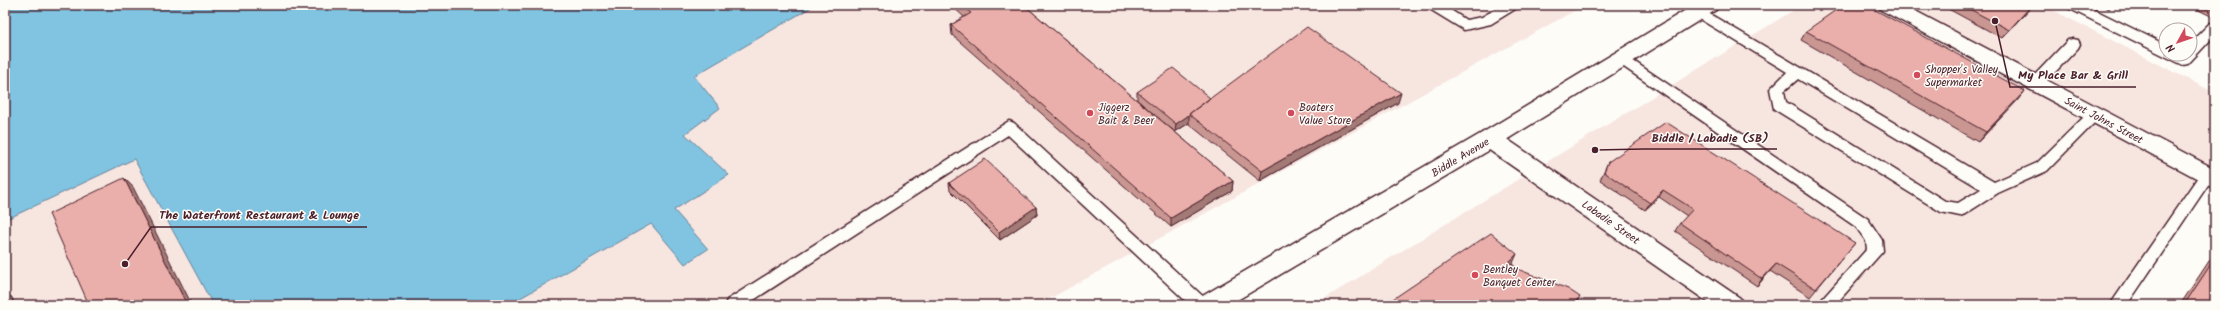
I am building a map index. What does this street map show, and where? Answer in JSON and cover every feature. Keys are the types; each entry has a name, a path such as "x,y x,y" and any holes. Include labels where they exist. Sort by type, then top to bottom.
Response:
{"main road":[{"name":"Saint Johns Street","path":"1888,5 2211,177"},
{"name":"Biddle Avenue","path":"1208,305 1490,139 1704,9"},
{"name":"Labadie Street","path":"1490,139 1731,305"}],"lane":[{"path":"1433,5 1464,24 1486,21 1512,5"},
{"path":"2073,5 2158,47"},
{"path":"1704,9 1796,72 1993,189"},
{"path":"2198,44 2214,27"},
{"path":"2036,83 2073,44"},
{"path":"1623,58 1862,223 1874,240 1875,251 1825,305"},
{"path":"1796,72 1776,90 1779,105 1941,206 1960,210 1993,189 2042,167 2095,115"},
{"path":"732,305 1009,127 1201,305"},
{"path":"2118,305 2211,177"}],"shaded area":[{"path":"287,5 1585,5 1038,305 5,305 5,179"},
{"path":"1802,5 2043,5 2215,93 2215,179 2208,175 2118,305 1314,305"}],"water":[{"path":"5,5 815,5 694,76 720,108 685,134 729,175 674,210 708,249 685,264 651,224 508,305 213,305 134,159 5,220"}],"building":[{"name":"Jiggerz Bait & Beer","path":"961,5 1024,5 1233,181 1171,218 951,25 971,13"},
{"name":"Shopper's Valley Supermarket","path":"1843,5 1866,5 2025,91 1986,132 1806,31"},
{"path":"1962,5 2032,5 2009,30"},
{"path":"2203,5 2215,5 2215,10"},
{"name":"Boaters Value Store","path":"1307,27 1401,93 1262,171 1189,114"},
{"path":"1173,68 1210,98 1176,124 1137,92"},
{"path":"1666,122 1855,243 1816,289 1776,264 1762,279 1680,223 1693,209 1663,190 1650,203 1604,172 1608,162"},
{"path":"985,159 1036,207 999,232 949,183"},
{"path":"124,178 187,305 89,305 49,214"},
{"name":"Bentley Banquet Center","path":"1491,233 1517,254 1509,262 1520,270 1568,289 1580,297 1571,305 1384,305"},
{"path":"2215,258 2215,305 2184,305"}],"place":[{"name":"My Place Bar & Grill","path":"1995,21"},
{"name":"Shopper's Valley Supermarket","path":"1917,75"},
{"name":"Jiggerz Bait & Beer","path":"1090,113"},
{"name":"Boaters Value Store","path":"1291,113"},
{"name":"Biddle / Labadie (SB)","path":"1595,150"},
{"name":"The Waterfront Restaurant & Lounge","path":"125,264"},
{"name":"Bentley Banquet Center","path":"1475,275"}]}
